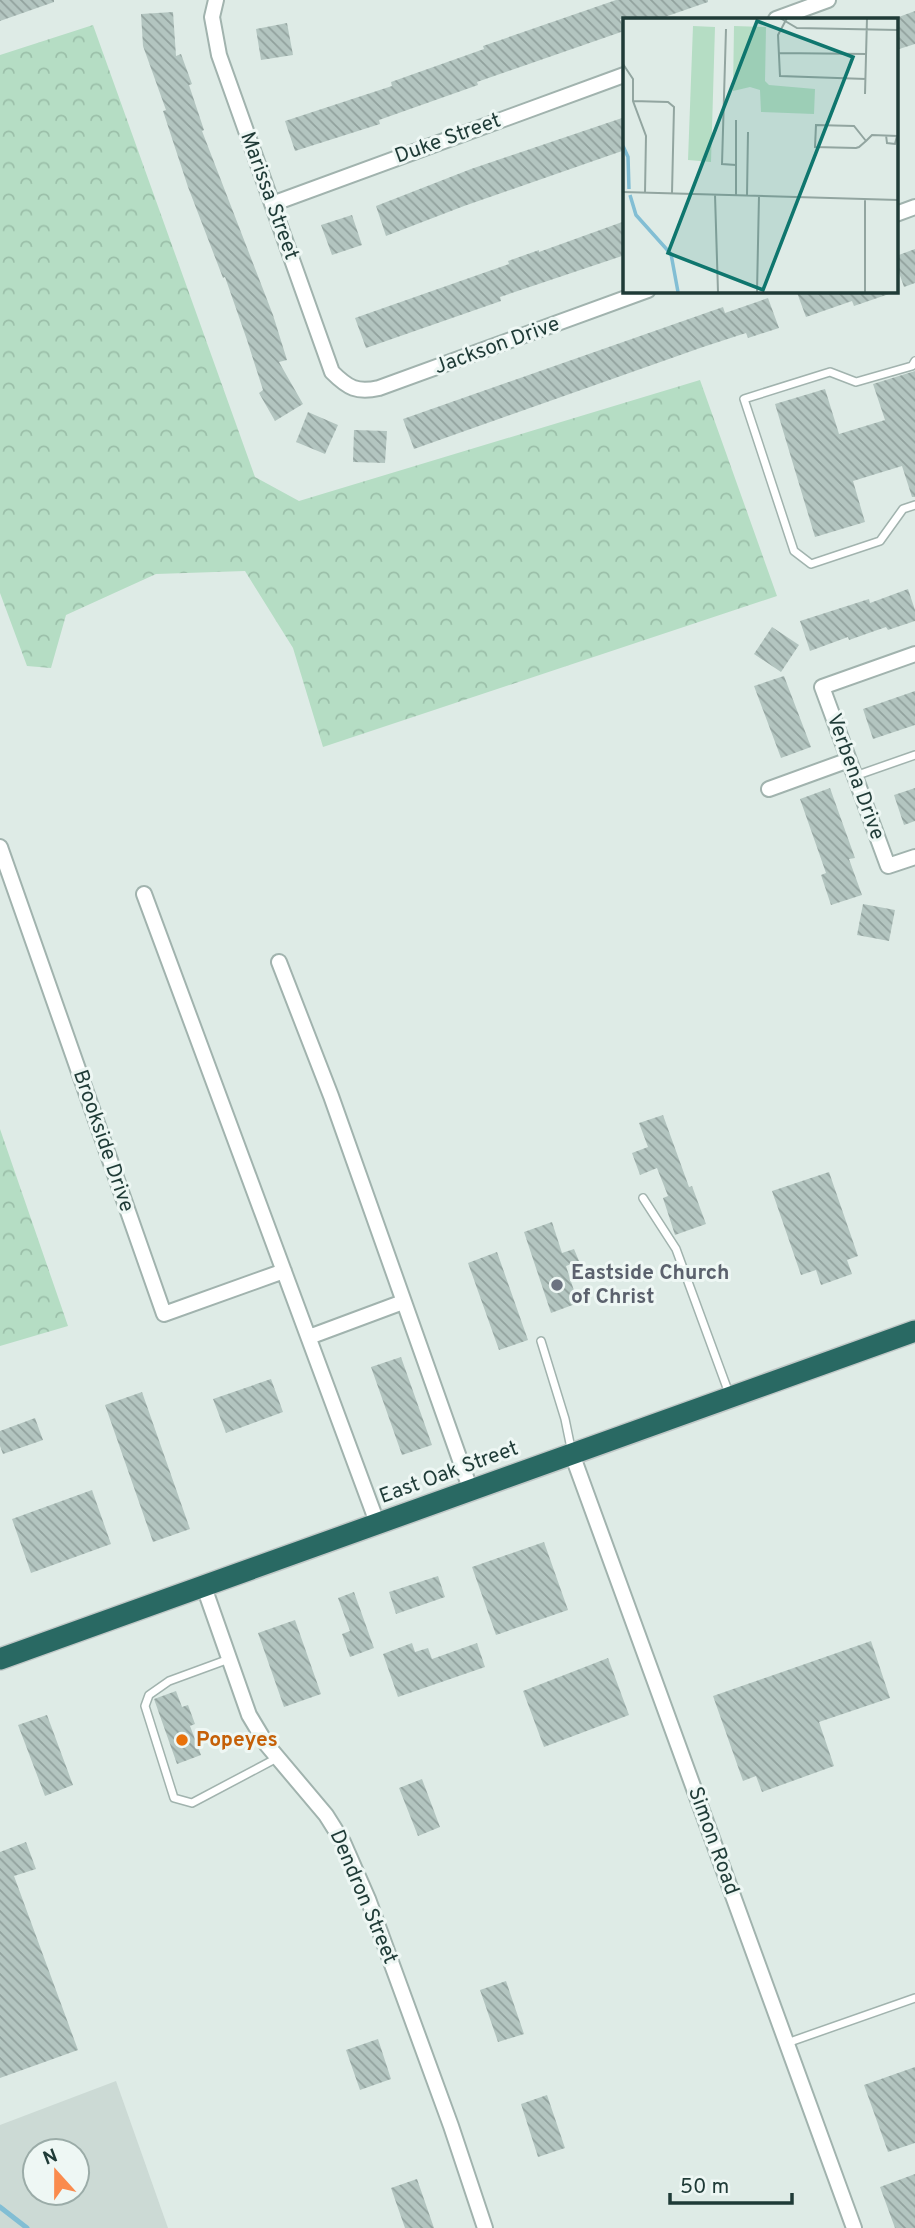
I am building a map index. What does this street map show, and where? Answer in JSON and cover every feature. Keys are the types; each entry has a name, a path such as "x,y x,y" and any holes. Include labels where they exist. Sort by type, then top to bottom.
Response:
{"highway":[{"name":"East Oak Street","path":"0,1659 915,1331"}],"street":[{"name":"Marissa Street","path":"216,0 212,17 219,55 332,372 345,385"},
{"path":"779,18 828,0"},
{"name":"Duke Street","path":"272,204 623,76"},
{"path":"898,213 915,207"},
{"name":"Jackson Drive","path":"345,385 364,392 379,388 643,292"},
{"name":"Verbena Drive","path":"915,654 822,687 888,866 915,857"},
{"path":"769,789 849,760"},
{"name":"Brookside Drive","path":"0,847 164,1314 284,1271"},
{"path":"144,894 378,1525"},
{"path":"279,962 331,1096 471,1491"},
{"path":"309,1337 403,1302"},
{"name":"Simon Road","path":"572,1454 854,2228"},
{"name":"Dendron Street","path":"204,1587 250,1716 278,1758 326,1815 343,1842 372,1911 485,2228"}],"lane":[{"path":"915,361 912,366 856,382 830,372 744,399 794,551 811,564 880,541 903,509 915,505"},
{"path":"855,776 915,755"},
{"path":"643,1198 676,1249 730,1397"},
{"path":"541,1341 565,1419 572,1454"},
{"path":"229,1659 169,1681 149,1695 145,1706 174,1798 192,1802 278,1758"},
{"path":"786,2043 915,1998"}],"shaded area":[{"path":"116,2081 168,2228 0,2228 0,2125"}],"green space":[{"path":"93,25 255,477 299,501 700,380 777,596 323,747 293,648 245,571 156,574 66,615 51,668 27,666 0,593 0,55"},
{"path":"0,1129 68,1326 0,1346"}],"building":[{"path":"0,0 54,0 54,2 0,21"},
{"path":"616,0 708,0 662,18 620,19 623,31 477,82 478,85 379,120 380,124 295,151 285,121 392,86 391,82 484,49 483,46"},
{"path":"915,11 915,44 898,49 896,18"},
{"path":"173,12 176,56 181,54 192,84 189,85 204,130 202,131 273,315 287,360 279,362 303,404 275,421 259,393 263,390 247,340 225,277 223,278 188,187 163,111 166,110 143,46 141,14"},
{"path":"287,23 293,55 261,60 256,29"},
{"path":"623,118 623,151 386,236 376,206 471,169"},
{"path":"352,215 362,245 332,255 321,225"},
{"path":"623,222 623,256 500,297 501,301 366,348 355,318"},
{"path":"915,249 915,283 904,287 898,270 898,255"},
{"path":"797,292 892,292 854,306 852,301 806,317"},
{"path":"768,298 779,328 748,338 746,333 703,347 414,449 403,419 723,307 725,313"},
{"path":"915,371 915,497 912,497 902,466 853,481 865,522 815,537 775,404 825,389 839,434 885,420 873,384"},
{"path":"308,412 338,425 325,454 296,442"},
{"path":"354,430 387,431 385,463 353,462"},
{"path":"908,589 915,610 915,621 888,630 886,627 849,640 848,637 810,651 800,621 869,599 870,603"},
{"path":"772,627 799,645 781,672 754,654"},
{"path":"784,676 811,747 781,758 754,686"},
{"path":"915,691 915,725 873,739 863,709"},
{"path":"830,788 855,858 849,859 862,895 831,905 821,875 826,873 800,799"},
{"path":"915,788 915,821 904,825 894,795"},
{"path":"863,904 895,910 889,941 857,935"},
{"path":"663,1115 689,1187 692,1186 706,1224 675,1235 663,1198 668,1196 657,1168 640,1175 632,1153 648,1147 639,1123"},
{"path":"829,1172 858,1256 847,1260 852,1274 821,1285 816,1270 801,1275 772,1191"},
{"name":"Eastside Church of Christ","path":"552,1222 562,1253 574,1249 579,1261 566,1266 578,1303 551,1313 524,1232"},
{"path":"497,1252 528,1340 499,1350 468,1263"},
{"path":"401,1357 432,1445 402,1455 371,1367"},
{"path":"271,1379 283,1412 226,1433 213,1399"},
{"path":"142,1392 190,1529 153,1542 105,1405"},
{"path":"35,1418 43,1440 3,1454 0,1431"},
{"path":"92,1490 111,1544 31,1573 12,1519"},
{"path":"544,1542 568,1610 496,1635 472,1567"},
{"path":"438,1576 445,1597 396,1614 389,1592"},
{"path":"354,1592 374,1648 350,1657 342,1634 350,1631 338,1598"},
{"path":"295,1620 321,1694 284,1707 258,1633"},
{"path":"871,1641 890,1698 819,1722 834,1766 762,1792 756,1776 743,1781 713,1696"},
{"path":"412,1643 415,1652 428,1648 432,1659 477,1643 485,1667 398,1697 383,1654"},
{"path":"608,1658 629,1715 544,1747 523,1691"},
{"name":"Popeyes","path":"176,1691 182,1707 188,1705 195,1724 190,1726 201,1755 177,1764 154,1699"},
{"path":"47,1715 73,1785 45,1796 18,1725"},
{"path":"422,1779 440,1827 418,1836 399,1788"},
{"path":"26,1842 36,1869 14,1876 78,2050 0,2078 0,1852"},
{"path":"506,1981 524,2034 498,2042 480,1990"},
{"path":"378,2039 391,2079 360,2090 346,2050"},
{"path":"915,2067 915,2143 888,2152 864,2085"},
{"path":"547,2095 565,2148 538,2157 521,2104"},
{"path":"915,2174 915,2228 895,2228 880,2187"},
{"path":"417,2179 434,2228 405,2228 391,2188"}],"waterway":[{"path":"0,2207 27,2228"}],"place":[{"name":"Eastside Church of Christ","path":"557,1285"},
{"name":"Popeyes","path":"182,1740"}]}
